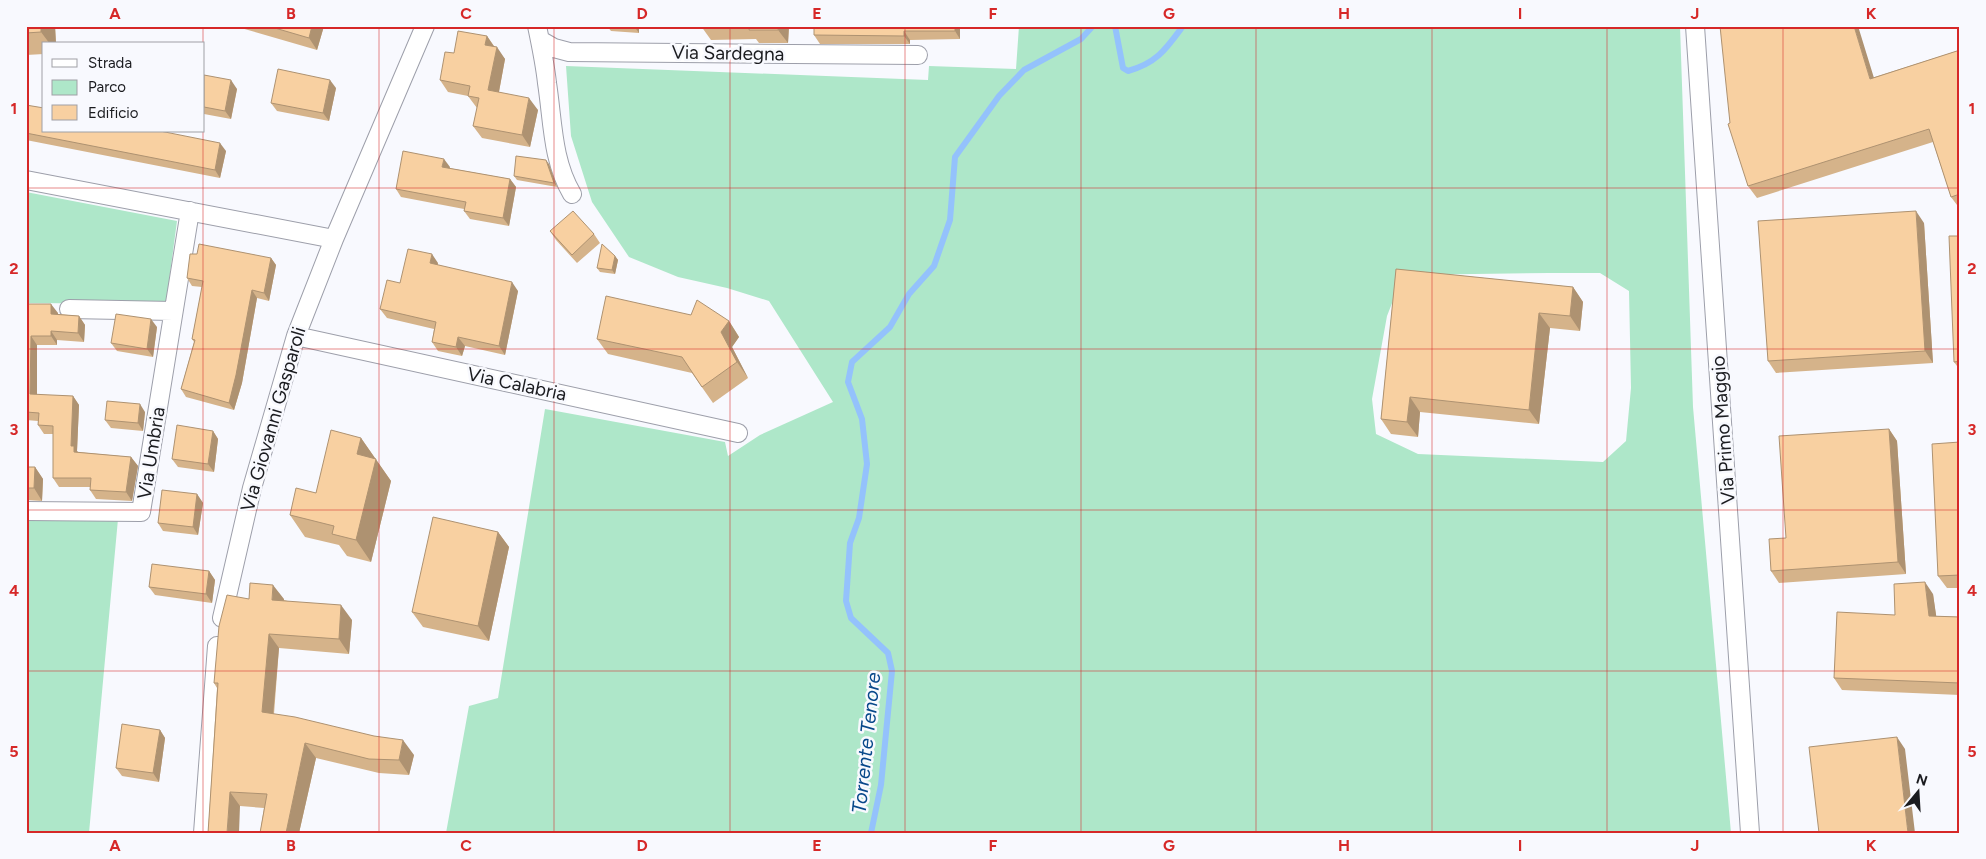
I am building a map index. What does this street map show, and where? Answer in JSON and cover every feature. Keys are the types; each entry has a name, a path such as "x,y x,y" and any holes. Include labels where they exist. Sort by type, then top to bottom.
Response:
{"street":[{"name":"Via Giovanni Gasparoli","path":"203,833 218,635 252,488 296,336 334,239 425,26"},
{"name":"Via Primo Maggio","path":"1695,26 1750,833"},
{"name":"Via Sardegna","path":"539,33 554,48 569,52 918,55"},
{"name":"Via Sardegna","path":"539,33 555,152 562,176 572,194"},
{"path":"26,180 334,239"},
{"name":"Via Umbria","path":"26,511 141,512 190,212"},
{"path":"69,309 173,311"},
{"name":"Via Calabria","path":"296,336 738,433"}],"green space":[{"path":"1019,26 1680,26 1693,407 1731,833 446,833 469,706 498,698 545,409 725,442 728,456 760,435 833,402 769,301 727,288 678,277 629,257 592,202 571,136 566,66 928,80 929,66 1016,69","holes":["1600,273 1629,291 1631,388 1626,441 1603,462 1418,454 1376,434 1372,399 1387,316 1403,275"]},
{"path":"26,192 177,221 166,304 26,303"},
{"path":"118,519 89,833 26,833 26,520"}],"building":[{"path":"26,26 41,26 41,32 26,33"},
{"path":"268,26 312,26 309,38"},
{"path":"750,26 779,26 778,30 749,30"},
{"path":"814,26 955,26 955,31 904,31 904,36 814,35"},
{"path":"1720,26 1854,26 1870,79 1960,50 1960,194 1951,197 1929,129 1748,186 1728,124 1730,123"},
{"path":"458,31 487,36 485,45 497,47 488,90 529,98 522,135 473,126 479,98 468,96 470,86 440,80 445,52 454,53"},
{"path":"278,69 330,80 323,113 271,103"},
{"path":"205,75 231,80 225,111 205,107"},
{"path":"26,105 42,108 42,132 165,132 220,143 215,170 26,133"},
{"path":"403,151 444,159 442,167 510,179 503,218 464,211 466,202 396,189"},
{"path":"516,156 546,160 554,183 514,176"},
{"path":"573,211 594,234 572,255 550,231"},
{"path":"1916,211 1925,351 1768,361 1758,221"},
{"path":"1949,236 1960,236 1960,361 1954,362"},
{"path":"199,244 271,258 264,293 252,290 229,403 181,389 195,340 192,339 203,281 187,278 190,254 197,254"},
{"path":"602,244 615,256 612,270 597,268"},
{"path":"408,249 432,254 430,263 512,282 499,346 458,337 456,347 432,342 436,322 380,309 387,280 400,283"},
{"path":"1396,269 1573,287 1570,316 1539,313 1529,410 1410,397 1407,422 1381,419"},
{"path":"606,296 691,315 697,300 729,321 721,332 737,362 702,387 682,357 597,339"},
{"path":"26,304 51,304 51,314 79,316 78,333 51,331 51,336 31,336 30,394 73,396 71,446 74,446 74,452 131,457 126,492 90,490 91,478 53,478 53,426 38,425 39,413 26,412"},
{"path":"116,314 151,319 147,349 111,343"},
{"path":"107,401 140,404 138,423 105,420"},
{"path":"177,425 213,431 208,464 172,459"},
{"path":"1889,429 1898,562 1771,571 1769,539 1786,538 1779,436"},
{"path":"331,430 361,438 357,454 376,459 356,540 332,534 334,526 290,515 296,488 316,493"},
{"path":"1960,442 1960,575 1938,576 1932,444"},
{"path":"26,467 35,467 34,488 26,488"},
{"path":"162,490 197,494 193,527 158,523"},
{"path":"433,517 498,532 478,626 412,612"},
{"path":"152,564 209,571 206,594 149,587"},
{"path":"1925,582 1929,616 1960,617 1960,683 1834,678 1837,612 1895,615 1894,584"},
{"path":"250,583 273,585 272,600 341,605 339,639 269,634 262,712 295,717 374,736 403,740 399,760 369,759 305,743 286,833 260,833 267,794 230,792 227,833 208,833 218,683 214,683 219,626 227,595 249,599"},
{"path":"122,724 160,730 153,773 116,768"},
{"path":"1897,737 1908,833 1819,833 1809,747"}],"waterway":[{"name":"Torrente Tenore","path":"871,833 881,785 892,671 888,653 851,618 846,601 850,543 859,518 867,464 862,419 848,382 852,362 890,327 909,294 934,266 950,220 955,157 999,96 1024,70 1081,39 1093,26"},
{"name":"Torrente Tenore","path":"1115,26 1123,68 1128,71 1154,59 1166,48 1183,26"}]}
